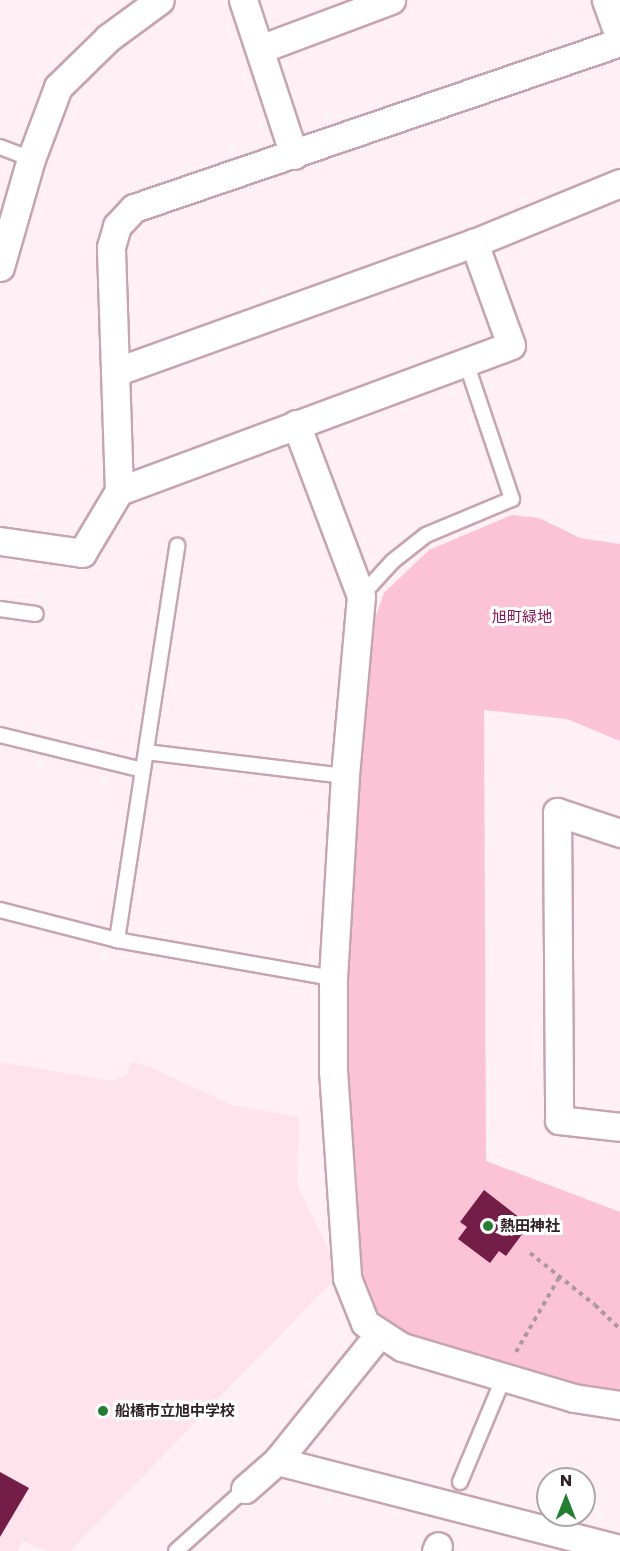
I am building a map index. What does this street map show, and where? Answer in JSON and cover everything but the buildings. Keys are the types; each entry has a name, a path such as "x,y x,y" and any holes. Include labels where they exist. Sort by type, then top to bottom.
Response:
{"street":[{"path":"2,251 31,159 58,87 108,38 160,0"},
{"path":"243,0 294,155"},
{"path":"260,49 392,0"},
{"path":"0,541 82,553 119,491 111,247 117,226 134,208 294,155 620,40 606,0"},
{"path":"115,372 474,243 620,183"},
{"path":"119,491 511,345 474,243"},
{"path":"296,424 361,596 345,776 333,978 333,1070 347,1278 365,1323 402,1347 574,1398 620,1405"},
{"path":"620,834 557,812 559,1120 620,1127"},
{"path":"245,1489 277,1461 380,1334"},
{"path":"277,1461 620,1549"}],"lane":[{"path":"0,147 31,159"},
{"path":"361,596 393,561 426,535 512,499 466,362"},
{"path":"117,940 177,546"},
{"path":"0,609 36,614"},
{"path":"0,735 143,770"},
{"path":"146,752 345,776"},
{"path":"0,910 117,940 333,978"},
{"path":"460,1482 504,1377"},
{"path":"176,1551 245,1489"}],"path":[{"path":"530,1253 595,1305 620,1329"},
{"path":"504,1377 538,1311 560,1276"}],"shaded area":[{"name":"船橋市立旭中学校","path":"131,1061 154,1069 232,1105 299,1117 297,1184 333,1258 333,1281 70,1551 46,1551 23,1541 17,1551 0,1551 0,1062 114,1081 127,1074"}],"green space":[{"name":"旭町緑地","path":"512,515 539,518 580,538 620,544 620,741 567,719 484,710 486,1161 620,1212 620,1397 407,1336 373,1315 359,1282 345,1069 356,777 368,639 384,593 429,550"}],"place":[{"name":"熱田神社","path":"488,1226"},
{"name":"船橋市立旭中学校","path":"103,1411"}]}
